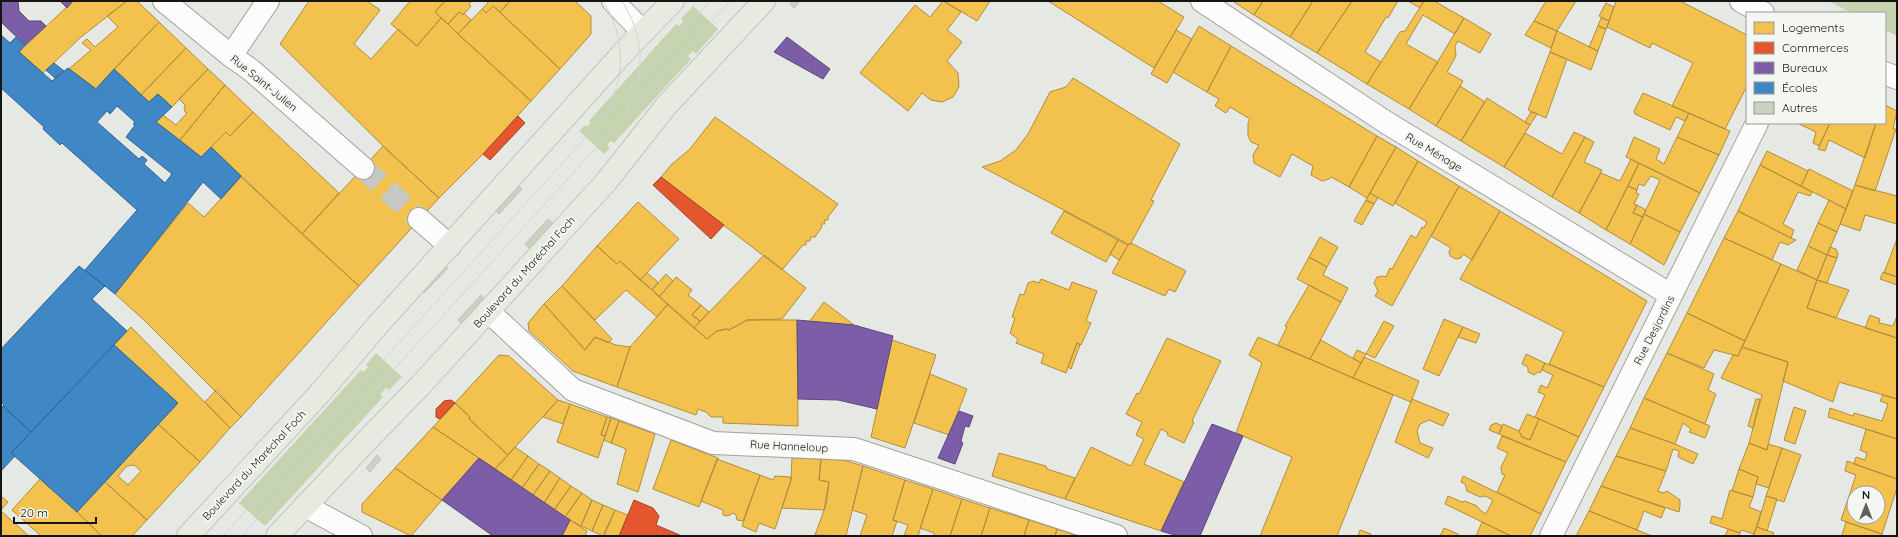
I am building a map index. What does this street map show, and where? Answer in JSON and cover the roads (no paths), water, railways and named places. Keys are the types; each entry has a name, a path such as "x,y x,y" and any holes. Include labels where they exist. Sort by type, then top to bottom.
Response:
{"main road":[{"name":"Boulevard du Maréchal Foch","path":"188,536 320,393 377,326 643,32 674,1"},
{"name":"Boulevard du Maréchal Foch","path":"277,536 419,387 612,174 666,106 764,1"}],"street":[{"name":"Rue Saint-Julien","path":"164,1 231,56 251,70 362,168"},
{"path":"231,56 268,1"},
{"path":"613,1 643,32"},
{"name":"Rue Ménage","path":"1202,1 1387,123 1672,295"},
{"path":"1741,1 1760,12"},
{"path":"1886,73 1897,78"},
{"name":"Rue Desjardins","path":"1551,536 1757,124"},
{"path":"419,219 450,246"},
{"name":"Rue Hanneloup","path":"488,311 573,390 713,443 854,449 1116,536"},
{"path":"305,506 361,536"}],"tunnel":[{"path":"363,168 419,219"}],"tram line":[{"path":"603,1 616,28 620,55 618,82 608,109"},
{"path":"622,1 629,13 634,27 640,54 638,82 628,109"},
{"path":"223,536 710,1"},
{"path":"242,536 730,1"}]}
